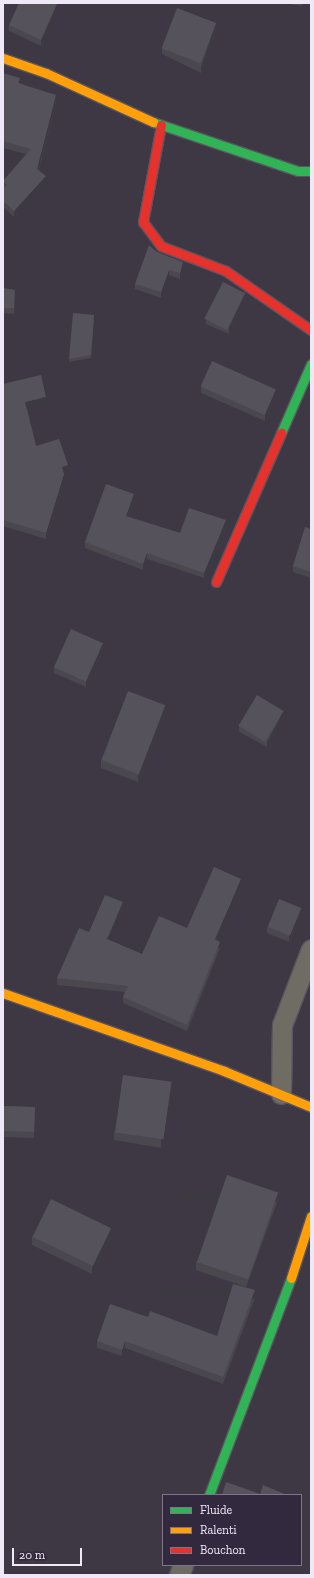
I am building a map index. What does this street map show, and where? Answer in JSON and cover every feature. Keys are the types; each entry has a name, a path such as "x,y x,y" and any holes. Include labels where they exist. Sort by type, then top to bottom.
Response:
{"street":[{"path":"3,58 46,73 161,125 310,172"},
{"path":"161,125 143,222 161,246 226,271 311,330"},
{"path":"216,582 311,364"},
{"path":"281,1094 282,1025 311,949"},
{"path":"3,993 224,1071 311,1107"},
{"path":"209,1494 272,1334 311,1216"}],"building":[{"path":"19,3 57,4 41,40 9,25"},
{"path":"177,8 216,23 201,63 162,48"},
{"path":"3,73 20,78 18,83 56,95 37,169 46,176 14,211 3,201 3,189 7,185 3,181 31,149 3,141"},
{"path":"149,245 157,252 183,262 180,273 169,270 161,292 135,284"},
{"path":"223,282 245,293 227,330 204,319"},
{"path":"3,288 15,290 14,308 3,308"},
{"path":"73,313 94,315 91,355 69,359"},
{"path":"212,361 276,389 265,415 201,387"},
{"path":"41,375 46,397 25,402 36,446 59,439 68,465 62,467 64,474 46,533 3,520 3,384"},
{"path":"106,484 134,494 126,516 180,533 189,508 226,520 204,573 147,553 143,564 85,542"},
{"path":"305,527 311,529 311,572 293,566"},
{"path":"71,629 103,643 86,682 54,667"},
{"path":"128,691 165,705 139,774 101,760"},
{"path":"257,695 284,711 265,742 238,726"},
{"path":"214,867 241,879 215,939 220,942 187,1025 123,997 128,986 57,978 79,928 89,932 105,895 123,902 107,939 142,954 159,916 187,928"},
{"path":"279,899 301,908 290,936 268,927"},
{"path":"123,1075 172,1082 163,1139 115,1132"},
{"path":"3,1106 35,1107 34,1132 3,1131"},
{"path":"227,1175 278,1193 248,1280 197,1262"},
{"path":"51,1199 111,1228 93,1266 33,1237"},
{"path":"233,1284 255,1290 223,1377 125,1341 122,1350 97,1341 110,1304 148,1317 150,1311 217,1336"},
{"path":"226,1482 260,1494 222,1494"},
{"path":"263,1485 285,1494 260,1494"}],"traffic: fast":[{"path":"153,122 298,171 311,171"},
{"path":"281,433 311,364"},
{"path":"209,1494 291,1278"}],"traffic: slow":[{"path":"3,58 46,73 153,122"},
{"path":"3,993 224,1071 311,1107"},
{"path":"291,1278 311,1216"}],"traffic: jam":[{"path":"161,125 143,222 161,246 226,271 311,330"},
{"path":"216,582 281,433"}]}
